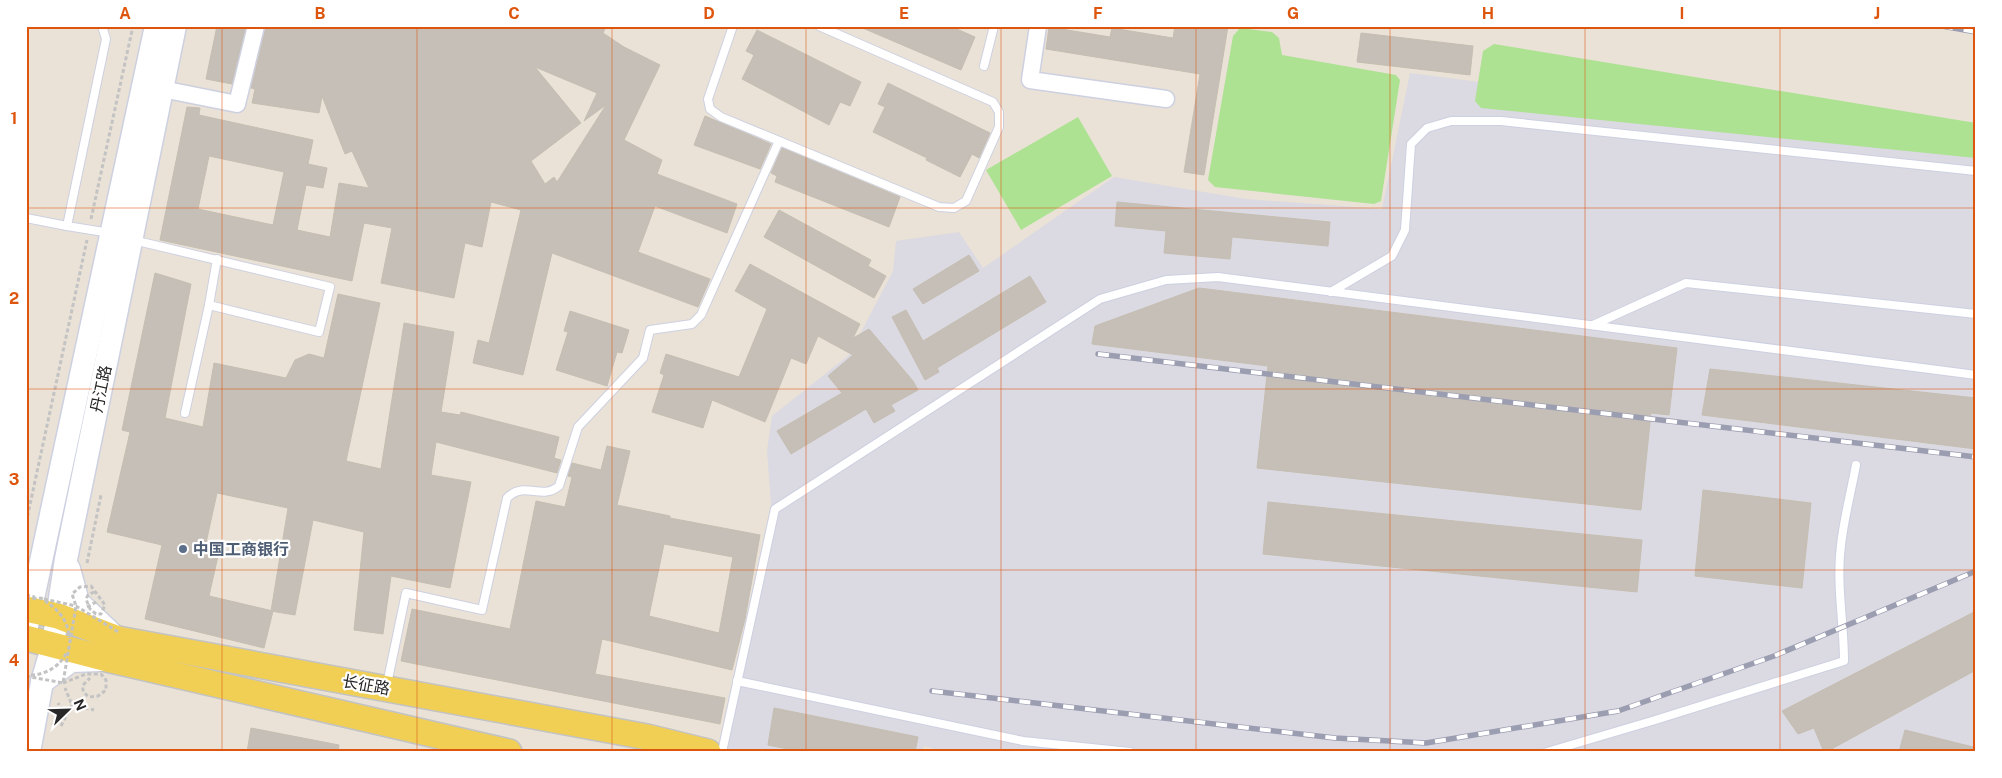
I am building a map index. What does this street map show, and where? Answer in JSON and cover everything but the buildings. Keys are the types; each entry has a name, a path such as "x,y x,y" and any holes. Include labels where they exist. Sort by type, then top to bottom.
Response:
{"main road":[{"name":"丹江路","path":"29,752 40,679 62,644 76,564 121,236 156,26"},
{"name":"丹江路","path":"30,607 121,236 162,89 175,26"},
{"path":"26,579 42,556"},
{"path":"40,679 71,661 115,644 78,602 76,564"},
{"name":"长征路","path":"30,607 67,611 115,644 509,752"},
{"name":"长征路","path":"26,638 62,644 115,644 386,689 646,737 708,752"}],"street":[{"path":"162,89 237,104 256,26"},
{"path":"1038,26 1030,80 1166,99"}],"lane":[{"path":"67,226 106,39 102,26"},
{"path":"733,26 708,99 710,108 721,117 939,207 954,208 966,201 999,127 999,112 993,102 818,26"},
{"path":"984,66 994,26"},
{"path":"1331,292 1392,256 1405,230 1411,144 1427,128 1451,121 1501,121 1976,171"},
{"path":"386,689 406,593 482,610 507,498 513,492 524,489 545,493 553,491 559,486 578,427 643,358 650,330 692,324 701,315 779,141"},
{"path":"26,218 121,236 330,286 319,332 209,306"},
{"path":"185,413 209,306 217,259"},
{"path":"722,752 775,509 1100,299 1166,280 1218,277 1976,375"},
{"path":"1593,325 1686,283 1976,314"},
{"path":"1547,752 1844,661 1844,626 1841,607 1841,546 1856,465"},
{"path":"737,681 1023,741 1130,752"}],"path":[{"path":"26,523 133,26"},
{"path":"76,564 102,492"},
{"path":"91,584 98,602 107,615"},
{"path":"94,592 88,595 86,599 87,604 96,614 101,614 105,605 91,586 80,587 72,594 67,611 62,644 65,657 53,669 38,675 40,679 72,705 94,710"},
{"path":"30,607 67,611 82,610 98,602"},
{"path":"30,607 63,614 69,628 62,644 40,679"},
{"path":"82,610 115,644"},
{"path":"40,679 101,674 106,680 106,690 98,696 89,697 84,694 83,685 90,678"},
{"path":"62,726 72,705"}],"shaded area":[{"path":"1410,73 1976,146 1976,752 945,752 924,746 922,752 717,752 771,505 767,451 772,416 849,355 893,271 896,241 959,232 983,268 1114,177 1246,199 1382,209"}],"green space":[{"path":"1240,28 1272,32 1279,38 1282,55 1396,75 1400,80 1381,201 1374,204 1215,187 1208,180 1233,36"},
{"path":"1494,44 1976,123 1976,158 1481,108 1475,101 1483,51"},
{"path":"1078,117 1112,176 1021,230 986,170"}],"railway":[{"path":"1942,26 1976,32"},
{"path":"1098,354 1976,457"},
{"path":"932,691 1335,738 1426,743 1618,711 1774,656 1976,571"}],"place":[{"name":"中国工商银行","path":"183,549"}]}
